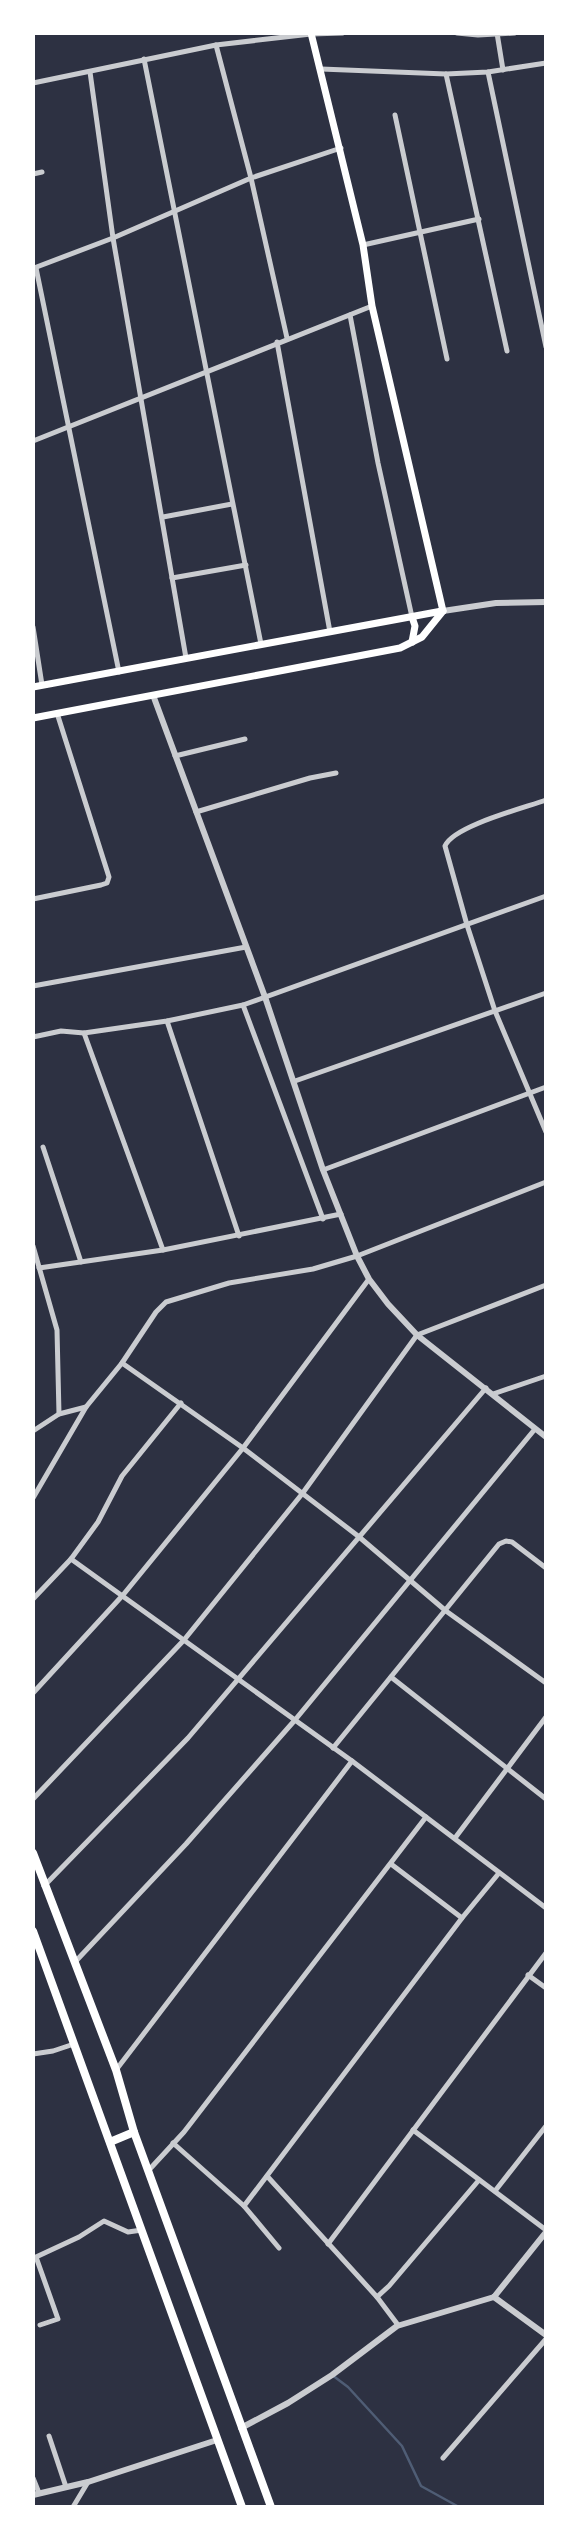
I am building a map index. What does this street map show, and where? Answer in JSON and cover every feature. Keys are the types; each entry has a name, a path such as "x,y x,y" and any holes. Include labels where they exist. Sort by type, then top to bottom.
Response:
{"main road":[{"path":"311,33 341,148 363,245 372,306 443,611"},
{"path":"33,687 443,611"},
{"path":"33,718 400,648 422,637 443,611"},
{"path":"411,643 415,626 412,617"},
{"path":"33,1853 116,2070 148,2172 271,2507"},
{"path":"33,1931 242,2507"},
{"path":"110,2142 134,2132"}],"street":[{"path":"33,83 216,45 311,33 343,33"},
{"path":"457,33 515,33"},
{"path":"497,34 503,70"},
{"path":"216,45 251,178 287,338"},
{"path":"144,59 261,644"},
{"path":"321,69 446,74 488,72 546,63"},
{"path":"90,72 113,238 186,658"},
{"path":"488,72 546,347"},
{"path":"446,74 507,351"},
{"path":"395,114 447,359"},
{"path":"119,672 34,268 113,238 251,178 341,148"},
{"path":"33,174 42,172"},
{"path":"363,245 479,219"},
{"path":"33,441 372,306"},
{"path":"350,315 378,463 412,617"},
{"path":"277,342 330,632"},
{"path":"163,517 232,503"},
{"path":"172,578 246,565"},
{"path":"443,611 496,603 546,603"},
{"path":"33,627 42,685"},
{"path":"153,695 265,996 323,1170 357,1256 369,1279 400,1319 417,1335 546,1437"},
{"path":"33,899 102,885 107,883 109,877 57,713"},
{"path":"175,756 245,739"},
{"path":"196,812 310,778 336,773"},
{"path":"546,800 461,830 448,839 445,846 495,1010 546,1132"},
{"path":"33,1037 61,1031 84,1033 167,1021 243,1005 546,896"},
{"path":"33,986 247,947"},
{"path":"295,1081 546,993"},
{"path":"243,1005 323,1219"},
{"path":"167,1021 239,1236"},
{"path":"84,1033 163,1251"},
{"path":"323,1170 546,1087"},
{"path":"43,1147 81,1262"},
{"path":"33,1498 86,1407 166,1302 229,1283 313,1269 357,1256 546,1182"},
{"path":"40,1268 163,1251 341,1214"},
{"path":"34,1249 57,1329 60,1414"},
{"path":"33,1693 123,1595 243,1448 369,1279"},
{"path":"33,1799 183,1642 302,1494 417,1335 546,1285"},
{"path":"122,1363 243,1448 358,1536 446,1611 546,1683"},
{"path":"493,1394 546,1376"},
{"path":"44,1886 188,1738 486,1388"},
{"path":"33,1599 71,1559 98,1522 122,1476 181,1403"},
{"path":"33,1431 60,1414 86,1407"},
{"path":"75,1962 186,1844 295,1720 535,1429"},
{"path":"334,1748 499,1544 512,1542 546,1568"},
{"path":"71,1559 352,1761 546,1908"},
{"path":"391,1677 546,1799"},
{"path":"455,1838 546,1717"},
{"path":"116,2070 352,1761"},
{"path":"148,2172 426,1817"},
{"path":"391,1864 462,1918"},
{"path":"244,2206 499,1873"},
{"path":"328,2244 546,1953"},
{"path":"528,1975 546,1988"},
{"path":"33,2054 74,2044"},
{"path":"495,2191 546,2126"},
{"path":"241,2428 332,2375 398,2325 494,2297 546,2231 413,2130"},
{"path":"173,2143 244,2206 279,2248"},
{"path":"267,2176 377,2297 398,2325"},
{"path":"377,2297 479,2180"},
{"path":"40,2325 58,2319 35,2253 79,2237 104,2221 128,2232 142,2230"},
{"path":"443,2458 546,2337 494,2297"},
{"path":"49,2436 66,2487"},
{"path":"33,2478 36,2494 88,2482 217,2440"},
{"path":"73,2507 88,2482"}],"waterway":[{"path":"332,2375 348,2387 402,2446 421,2486 459,2507"}]}
